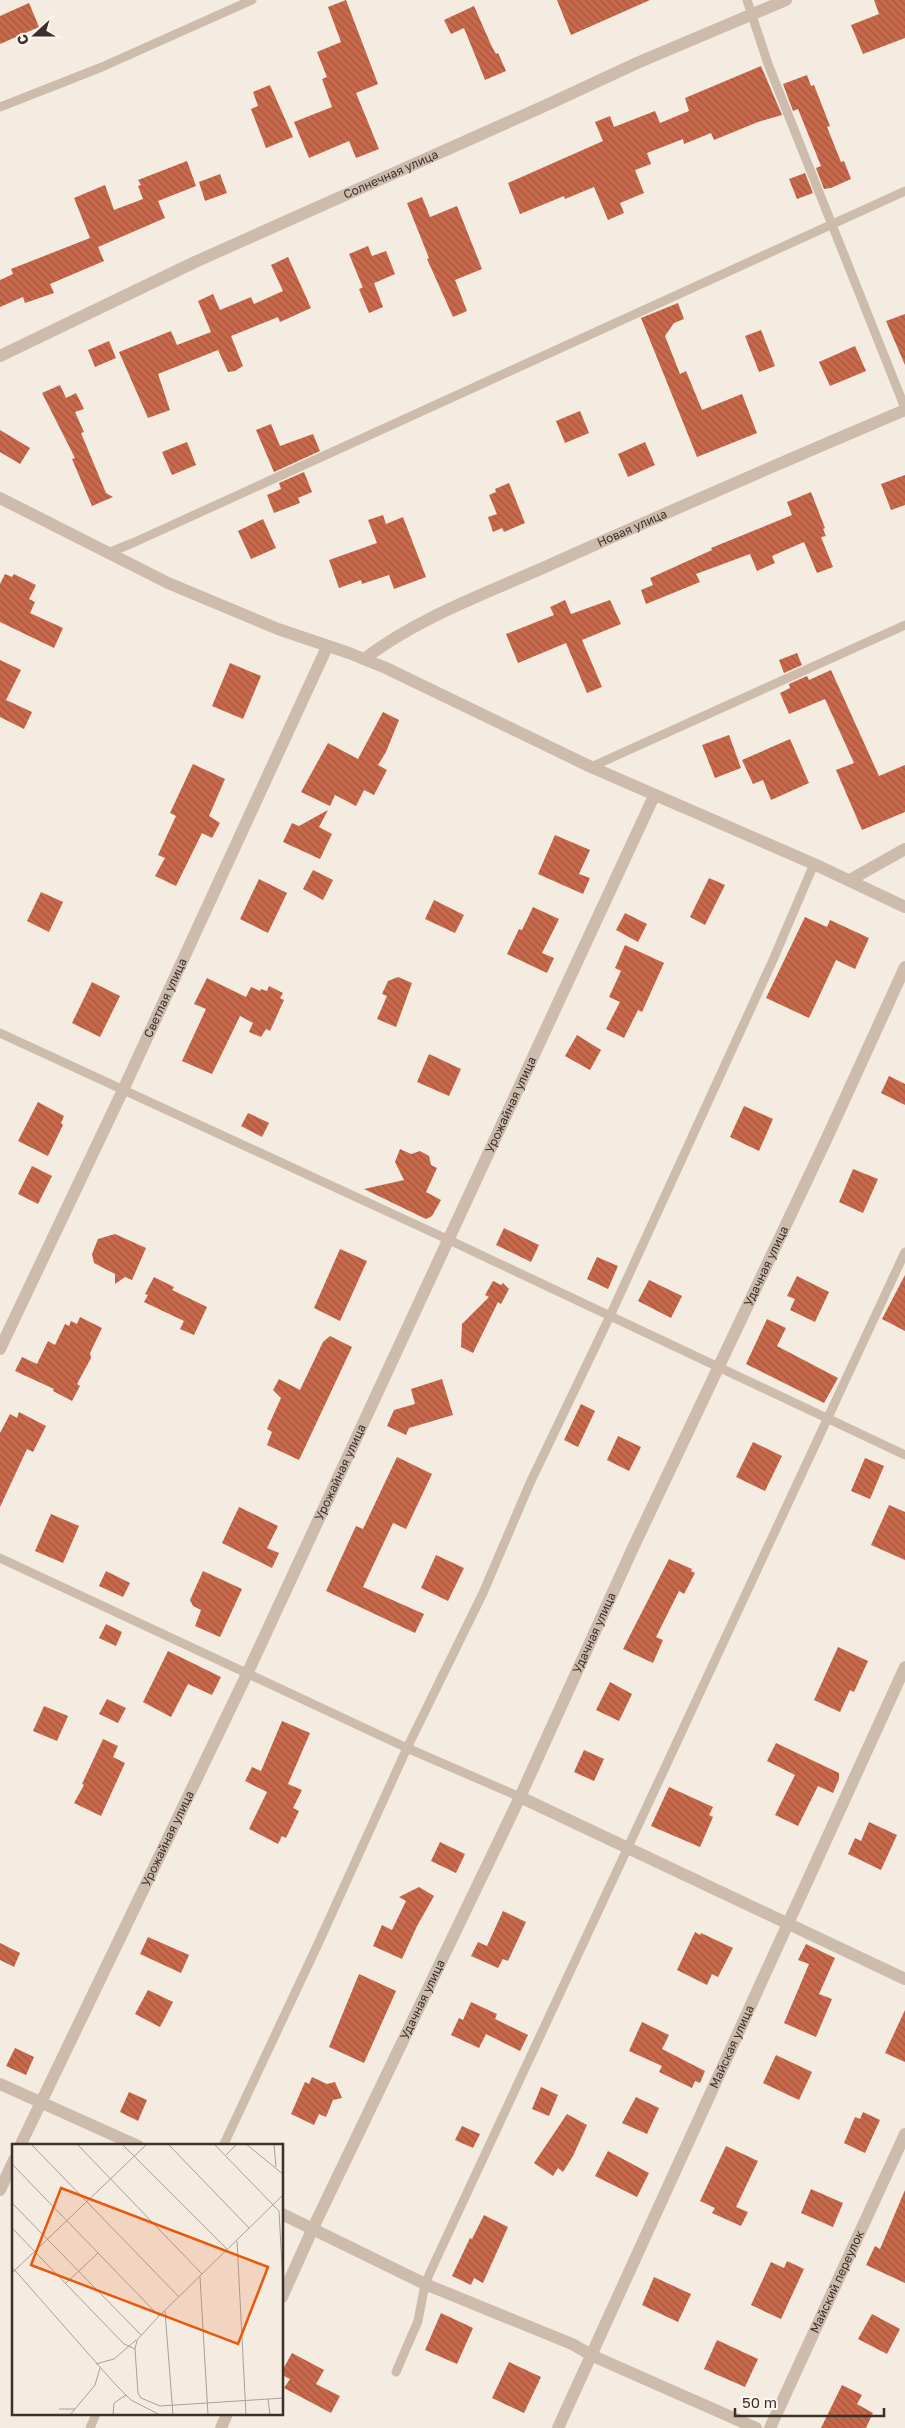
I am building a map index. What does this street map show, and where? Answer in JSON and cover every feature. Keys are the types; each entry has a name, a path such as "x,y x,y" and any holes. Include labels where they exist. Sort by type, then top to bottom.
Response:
{"street":[{"name":"Солнечная улица","path":"0,356 196,262 637,63 786,0"},
{"name":"Новая улица","path":"364,659 388,640 439,615 721,488 905,409"},
{"path":"0,498 168,583 220,606 327,647 364,659 654,796 814,864 905,907"},
{"name":"Светлая улица","path":"0,1349 123,1090 327,647"},
{"name":"Урожайная улица","path":"21,2144 246,1674 654,796"},
{"path":"850,880 905,849"},
{"name":"Удачная улица","path":"284,2293 313,2228 520,1796 632,1550 905,967"},
{"name":"Майская улица","path":"558,2428 593,2356 905,1667"},
{"path":"520,1796 626,1849 905,1979"},
{"path":"0,2084 133,2144"},
{"name":"Майский переулок","path":"770,2428 905,2134"},
{"path":"0,2190 12,2164"},
{"path":"284,2215 425,2284 572,2344 593,2356 756,2428"},
{"path":"221,2428 226,2416"}],"lane":[{"path":"0,107 102,67 252,0"},
{"path":"747,0 768,64 905,409"},
{"path":"108,553 905,191"},
{"path":"591,767 905,625"},
{"path":"224,2144 407,1748 483,1593 530,1483 610,1316 773,960 814,864"},
{"path":"0,1033 447,1239 905,1455"},
{"path":"396,2372 418,2321 425,2284 905,1252"},
{"path":"0,1558 407,1748 520,1796"},
{"path":"90,2428 95,2416"}],"building":[{"path":"346,0 378,84 356,93 379,149 356,158 349,141 309,158 294,122 332,107 322,79 327,77 317,52 341,42 328,7"},
{"path":"557,0 650,0 571,35"},
{"path":"874,0 905,0 905,38 863,54 851,25 879,14"},
{"path":"29,3 39,27 0,44 0,16"},
{"path":"474,6 492,47 496,54 498,53 506,71 485,80 464,28 451,34 444,20"},
{"path":"761,66 782,115 758,122 714,140 711,133 684,144 683,139 647,153 651,164 635,170 644,193 620,203 624,213 608,220 594,187 565,199 564,196 520,214 508,183 603,141 595,122 610,116 614,127 655,111 660,123 689,111 685,98"},
{"path":"807,75 811,86 814,85 830,126 827,127 841,162 844,161 851,179 831,188 824,189 816,168 821,166 798,109 793,111 783,84"},
{"path":"270,85 293,137 266,148 251,109 258,106 253,92"},
{"path":"187,161 196,186 158,201 165,218 98,247 104,261 50,284 54,293 25,303 23,297 0,307 0,280 13,274 11,269 90,238 74,198 105,185 114,210 143,199 138,186 141,185 138,180"},
{"path":"805,173 813,193 797,199 789,179"},
{"path":"220,174 227,193 205,201 199,182"},
{"path":"422,197 430,217 457,206 482,269 455,280 467,311 453,317 427,259 429,258 407,203"},
{"path":"368,246 372,256 386,251 395,274 363,288 349,254"},
{"path":"288,257 311,308 280,322 278,317 231,336 243,366 235,371 228,372 218,350 158,374 170,410 148,418 119,352 171,331 177,345 211,332 198,301 213,294 220,310 251,297 254,304 283,291 271,265"},
{"path":"374,283 383,307 369,313 359,289"},
{"path":"678,303 684,319 674,323 665,336 680,374 686,371 702,410 742,394 757,433 697,457 641,318"},
{"path":"905,314 905,365 886,321"},
{"path":"761,330 775,366 759,372 745,336"},
{"path":"109,341 116,358 95,367 88,350"},
{"path":"855,346 866,371 830,386 819,362"},
{"path":"60,385 66,398 76,393 84,409 75,412 84,432 81,433 106,493 113,497 92,506 72,459 75,458 42,393"},
{"path":"580,411 589,433 565,443 556,421"},
{"path":"271,424 280,446 313,434 320,451 274,472 256,430"},
{"path":"0,430 30,448 20,464 0,452"},
{"path":"187,442 196,465 172,475 162,452"},
{"path":"645,442 655,465 628,477 618,454"},
{"path":"304,472 312,492 298,498 300,503 274,513 267,495 281,489 279,483"},
{"path":"905,475 905,505 891,510 881,484"},
{"path":"509,483 525,523 504,532 502,528 493,532 488,517 497,514 489,495 496,492 495,489"},
{"path":"811,492 825,528 823,529 826,536 821,537 833,567 817,573 804,542 772,556 775,563 757,571 750,554 696,574 700,582 646,604 641,590 653,585 650,578 712,550 711,548 792,515 787,502"},
{"path":"383,515 386,524 403,517 426,577 394,589 389,575 362,584 361,580 339,588 329,560 377,543 368,520"},
{"path":"263,519 276,548 251,559 238,531"},
{"path":"5,574 12,577 14,574 36,585 29,599 35,602 30,613 63,628 54,648 0,622 0,584"},
{"path":"565,600 571,614 610,600 621,624 582,640 602,687 587,693 566,643 518,663 506,634 554,615 550,607"},
{"path":"797,653 802,665 784,673 779,660"},
{"path":"0,660 21,670 6,700 32,712 24,729 0,717"},
{"path":"230,663 261,676 243,719 212,706"},
{"path":"831,670 879,776 905,765 905,812 862,830 836,770 854,763 825,699 789,714 780,693 790,688 789,684 807,676 809,680"},
{"path":"383,712 399,720 386,752 378,765 387,770 374,795 364,790 356,806 335,795 330,806 301,792 328,743 358,759"},
{"path":"729,735 741,768 715,778 702,745"},
{"path":"790,739 809,783 771,800 763,780 753,784 742,760"},
{"path":"193,764 225,779 209,816 220,823 212,838 202,833 176,886 155,876 165,858 158,855 176,816 170,813"},
{"path":"328,810 319,827 332,834 320,859 283,842 292,823 299,826"},
{"path":"555,835 590,850 579,874 590,878 583,894 538,874"},
{"path":"313,870 333,880 323,900 303,889"},
{"path":"709,878 725,885 705,925 690,917"},
{"path":"259,879 287,893 268,933 240,919"},
{"path":"41,892 63,902 49,932 27,921"},
{"path":"434,900 464,915 455,933 425,919"},
{"path":"533,907 559,919 542,953 554,958 547,973 507,954 519,929 522,930"},
{"path":"625,913 647,924 638,942 616,930"},
{"path":"805,917 827,927 830,920 869,938 855,969 836,960 809,1018 766,998"},
{"path":"625,945 664,963 642,1012 638,1010 624,1038 606,1029 620,1002 609,997 621,971 615,968"},
{"path":"398,977 412,983 396,1027 377,1019 387,996 382,994 388,981"},
{"path":"207,978 246,997 251,987 260,991 261,989 267,991 269,986 283,993 280,998 284,1000 270,1031 266,1029 261,1037 249,1032 253,1023 240,1016 212,1074 182,1061 206,1009 194,1004"},
{"path":"92,982 120,996 100,1037 72,1023"},
{"path":"577,1035 601,1050 590,1070 565,1056"},
{"path":"429,1054 461,1069 449,1096 417,1082"},
{"path":"889,1076 905,1084 905,1105 881,1093"},
{"path":"38,1102 64,1116 61,1123 63,1125 48,1156 18,1141"},
{"path":"744,1106 773,1119 759,1151 730,1137"},
{"path":"248,1113 269,1123 262,1137 241,1126"},
{"path":"400,1149 411,1154 420,1151 429,1156 431,1165 437,1168 426,1192 441,1200 432,1216 426,1219 364,1189 404,1180 395,1162"},
{"path":"32,1166 52,1176 38,1204 18,1194"},
{"path":"853,1169 878,1179 863,1213 839,1202"},
{"path":"504,1228 539,1245 531,1262 496,1245"},
{"path":"115,1234 146,1248 132,1280 125,1277 115,1284 115,1274 94,1263 92,1254 98,1239"},
{"path":"340,1249 367,1261 340,1321 314,1308"},
{"path":"597,1257 618,1266 608,1289 587,1279"},
{"path":"905,1275 905,1331 882,1319"},
{"path":"797,1276 829,1292 815,1322 790,1310 795,1299 787,1296"},
{"path":"154,1277 174,1287 172,1290 207,1307 194,1335 180,1329 184,1321 144,1302 148,1295 145,1294"},
{"path":"649,1280 682,1296 671,1318 638,1301"},
{"path":"493,1281 501,1285 503,1283 509,1289 501,1304 498,1302 473,1353 461,1347 462,1324 489,1297 485,1295"},
{"path":"80,1317 102,1328 90,1353 91,1358 77,1384 80,1386 72,1401 53,1391 54,1389 15,1371 22,1357 37,1364 48,1341 55,1345 65,1324 69,1326 71,1321 77,1324"},
{"path":"767,1319 786,1328 777,1346 838,1378 824,1403 746,1364"},
{"path":"330,1336 352,1347 299,1460 267,1445 272,1432 267,1429 281,1398 273,1390 279,1379 300,1390 323,1342"},
{"path":"442,1379 453,1415 409,1428 406,1435 387,1426 394,1410 415,1404 411,1389"},
{"path":"581,1404 595,1411 578,1447 564,1440"},
{"path":"19,1412 46,1426 33,1452 27,1449 0,1507 0,1433 10,1414 17,1418"},
{"path":"618,1436 641,1447 629,1471 607,1460"},
{"path":"753,1442 782,1456 765,1491 736,1477"},
{"path":"397,1457 432,1474 406,1529 393,1523 363,1587 424,1614 415,1633 326,1591 356,1526 363,1529"},
{"path":"865,1458 884,1466 870,1499 851,1491"},
{"path":"889,1505 905,1512 905,1560 871,1545"},
{"path":"239,1507 278,1526 267,1548 279,1553 272,1568 222,1543"},
{"path":"51,1514 79,1526 63,1563 35,1551"},
{"path":"436,1555 464,1568 448,1601 421,1588"},
{"path":"669,1559 692,1569 691,1571 695,1573 684,1594 679,1591 656,1637 663,1640 653,1663 623,1649"},
{"path":"106,1571 130,1583 123,1597 99,1586"},
{"path":"203,1571 242,1589 220,1637 195,1626 201,1610 193,1606 190,1600"},
{"path":"106,1624 122,1632 116,1646 99,1638"},
{"path":"838,1647 868,1661 854,1692 850,1690 840,1712 814,1700"},
{"path":"168,1651 221,1677 212,1695 188,1684 171,1717 143,1702"},
{"path":"610,1682 632,1694 619,1721 596,1710"},
{"path":"107,1699 126,1708 118,1723 99,1714"},
{"path":"44,1706 68,1716 57,1741 33,1731"},
{"path":"282,1721 310,1733 288,1784 302,1790 293,1808 299,1811 286,1838 282,1836 278,1844 249,1829 267,1792 245,1781 252,1767 261,1771"},
{"path":"103,1739 118,1746 113,1757 125,1763 101,1816 74,1803 84,1785 82,1784"},
{"path":"776,1743 839,1773 839,1779 833,1793 818,1786 798,1826 775,1815 795,1775 767,1761"},
{"path":"584,1750 604,1759 594,1781 574,1772"},
{"path":"669,1787 713,1807 709,1815 713,1817 700,1847 651,1826"},
{"path":"869,1822 897,1835 881,1870 848,1854 855,1838 861,1841"},
{"path":"440,1842 465,1854 456,1873 431,1861"},
{"path":"419,1887 434,1896 417,1926 402,1959 373,1946 382,1925 392,1930 406,1901 399,1897"},
{"path":"503,1911 526,1922 508,1961 503,1959 498,1968 471,1956 478,1942 487,1946"},
{"path":"695,1932 733,1948 718,1977 712,1974 707,1985 677,1970"},
{"path":"148,1937 189,1955 181,1973 140,1954"},
{"path":"0,1943 20,1953 14,1967 0,1960"},
{"path":"806,1944 835,1958 819,1994 832,1999 816,2037 784,2023 809,1964 798,1960"},
{"path":"359,1974 396,1991 364,2063 329,2047"},
{"path":"148,1990 173,2002 160,2027 135,2014"},
{"path":"471,2002 497,2014 495,2019 528,2035 520,2051 486,2034 479,2048 451,2035 459,2018 463,2020"},
{"path":"905,2010 905,2062 885,2053"},
{"path":"642,2022 669,2035 662,2049 705,2071 700,2083 695,2081 692,2088 659,2072 662,2066 629,2051"},
{"path":"15,2048 34,2057 26,2075 6,2066"},
{"path":"776,2055 812,2072 799,2100 763,2083"},
{"path":"312,2077 327,2084 335,2082 342,2098 333,2100 326,2117 319,2114 314,2125 291,2114 305,2082 309,2084"},
{"path":"541,2087 558,2095 549,2116 532,2109"},
{"path":"129,2092 147,2100 138,2121 120,2112"},
{"path":"636,2097 659,2108 647,2134 622,2123"},
{"path":"863,2112 880,2120 865,2153 844,2143 855,2117 860,2119"},
{"path":"567,2114 587,2125 573,2156 563,2172 558,2168 553,2176 534,2163"},
{"path":"462,2126 480,2134 473,2148 455,2140"},
{"path":"726,2146 758,2161 736,2207 748,2212 741,2226 712,2213 715,2208 700,2201"},
{"path":"608,2151 649,2173 637,2197 595,2176"},
{"path":"811,2189 843,2203 833,2227 801,2213"},
{"path":"905,2190 905,2283 866,2265 875,2246 880,2249"},
{"path":"484,2215 508,2227 483,2283 474,2278 471,2285 452,2276 470,2238 472,2239"},
{"path":"787,2261 804,2269 781,2319 751,2305 771,2262 784,2268"},
{"path":"654,2277 691,2294 678,2322 642,2305"},
{"path":"441,2313 473,2328 457,2364 425,2350"},
{"path":"872,2314 900,2329 887,2354 858,2339"},
{"path":"717,2340 758,2359 745,2387 704,2369"},
{"path":"292,2353 324,2370 316,2384 340,2396 331,2413 284,2388 290,2379 284,2376 284,2367"},
{"path":"509,2362 541,2377 524,2413 492,2398"},
{"path":"842,2385 862,2395 857,2404 873,2413 866,2428 821,2428"}]}
